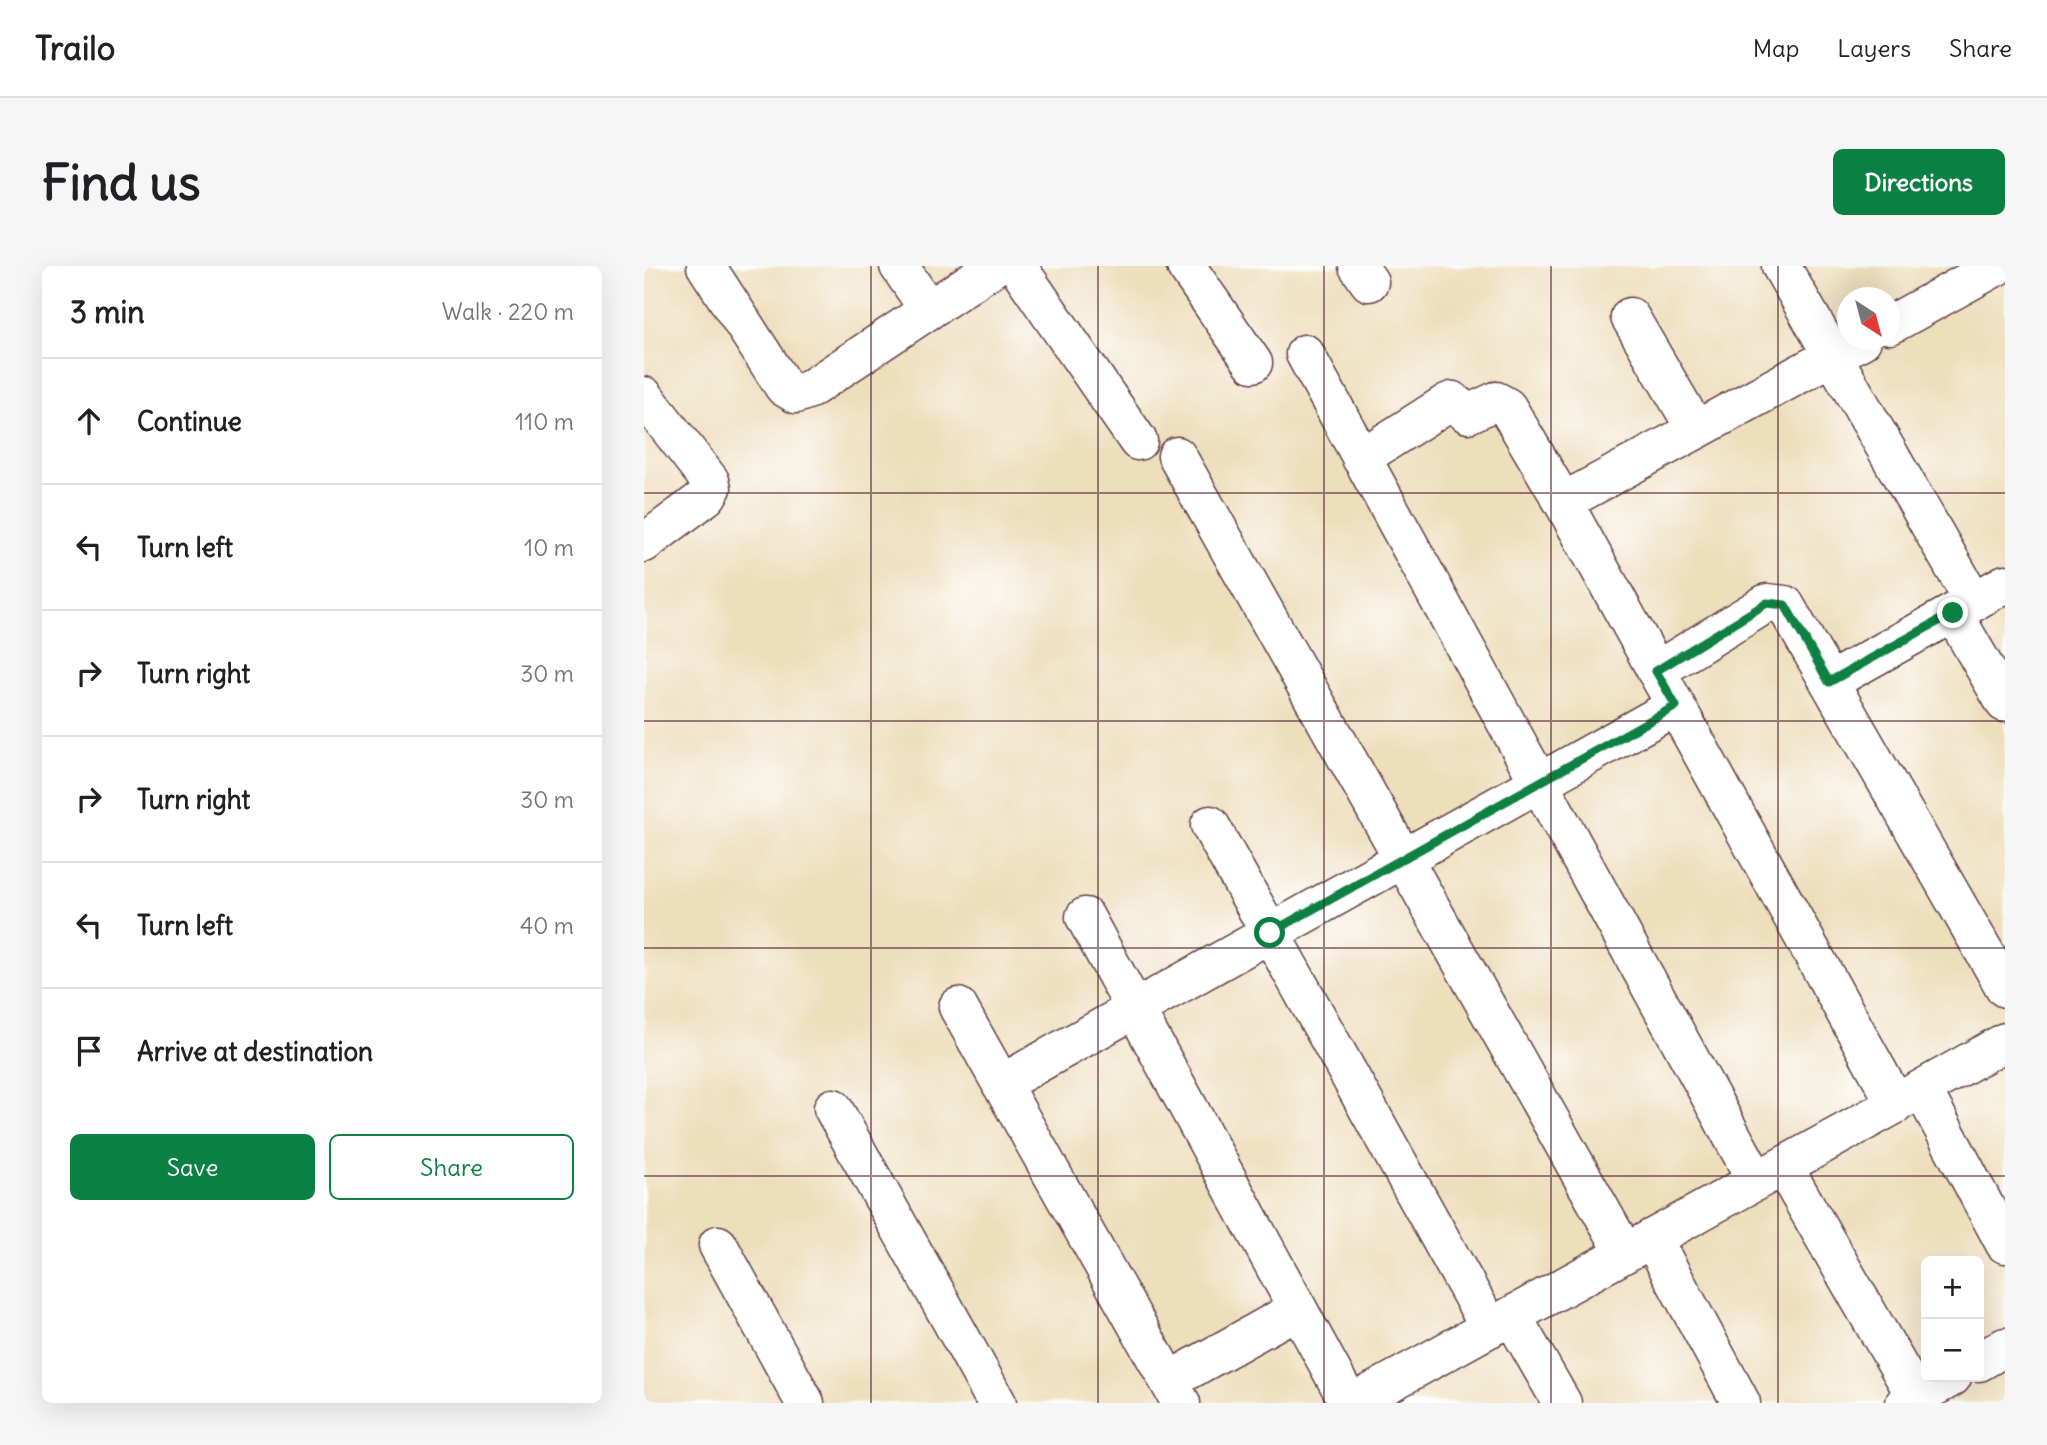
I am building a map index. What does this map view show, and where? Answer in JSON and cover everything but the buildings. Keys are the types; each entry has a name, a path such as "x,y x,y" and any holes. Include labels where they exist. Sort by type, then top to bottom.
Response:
{"street":[{"path":"706,266 784,387 796,394 810,389 995,266"},
{"path":"899,266 929,310"},
{"path":"1017,266 1138,441"},
{"path":"1186,266 1253,363"},
{"path":"1781,266 1837,336"},
{"path":"1900,318 1972,272"},
{"path":"1630,317 1696,430"},
{"path":"1563,502 1843,350"},
{"path":"1848,350 1977,600 2005,702"},
{"path":"1305,354 1539,783 1770,1173 1910,1400 1943,1382"},
{"path":"644,396 712,488 707,496 644,543"},
{"path":"1362,458 1452,401 1468,414 1496,401 1507,407 1676,706 1909,1096 2005,1244"},
{"path":"1177,456 1403,858 1639,1245 1741,1403"},
{"path":"1829,682 1977,600"},
{"path":"1656,671 1767,603 1785,605 2005,988"},
{"path":"1001,1084 1676,706"},
{"path":"1210,825 1270,933 1501,1322 1562,1403"},
{"path":"1085,917 1298,1309 1368,1399 1501,1322 2005,1042"},
{"path":"958,1007 1175,1392 1298,1309"},
{"path":"833,1108 997,1403"},
{"path":"718,1245 805,1403"},
{"path":"1984,1359 2005,1347"}],"route":[{"path":"1270,933 1676,706 1656,671 1767,603 1785,605 1829,682 1953,613"}]}
